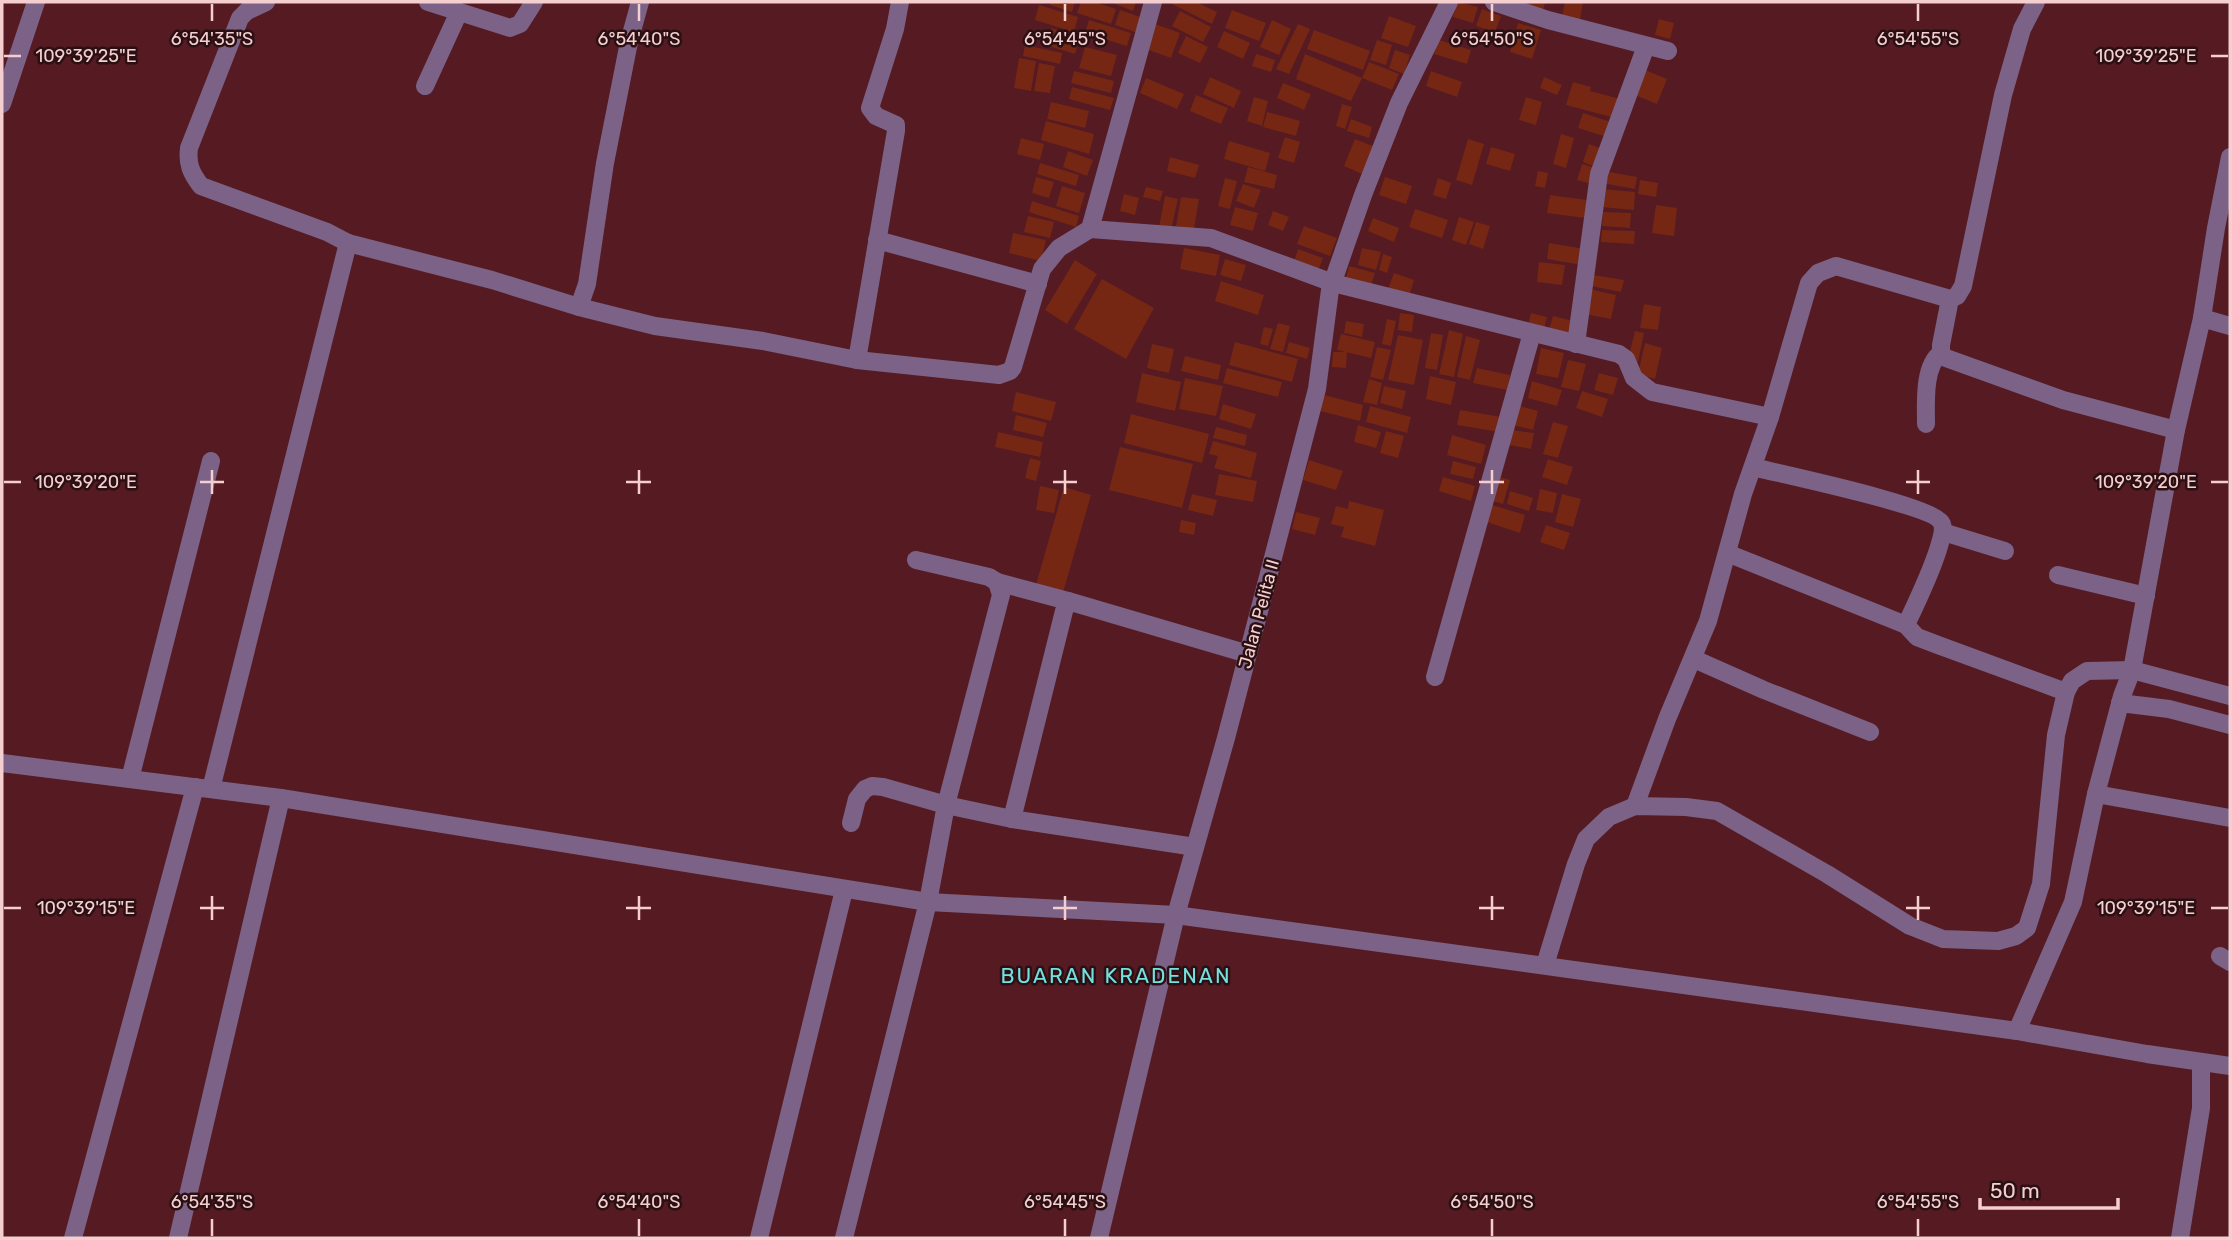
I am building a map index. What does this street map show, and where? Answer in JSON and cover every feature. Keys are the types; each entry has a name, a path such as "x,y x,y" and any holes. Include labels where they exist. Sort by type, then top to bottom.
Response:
{"street":[{"path":"2,104 36,2"},
{"path":"266,2 247,11 240,18 189,148 187,161 192,175 201,186 327,232 346,247 492,280 579,307 654,326 763,341 858,360 999,376 1013,367 1042,269 1059,248 1090,229 1211,238 1333,283 1624,356 1634,378 1652,392 1770,417"},
{"path":"428,2 510,28 520,24 534,2"},
{"path":"579,307 587,284 605,163 623,69 640,2"},
{"path":"858,360 897,131 895,125 876,117 870,108 895,29 900,2"},
{"path":"1090,229 1153,2"},
{"name":"Jalan Pelita II","path":"1099,1238 1176,915 1317,389 1333,283 1363,195 1399,103 1449,2"},
{"path":"1494,2 1548,20 1668,51"},
{"path":"1635,806 1667,719 1708,621 1743,494 1770,417 1809,283 1818,273 1836,266 1950,299 1957,296 1963,286 2003,95 2022,29 2036,2"},
{"path":"425,86 459,12"},
{"path":"1576,344 1599,174 1646,46"},
{"path":"2017,1031 2073,902 2096,794 2121,700 2131,673 2176,430 2202,318 2230,157"},
{"path":"877,240 1038,284"},
{"path":"73,1238 203,788 346,247"},
{"path":"1926,424 1930,374 1936,357 1941,353 1950,299"},
{"path":"2202,318 2230,326"},
{"path":"1435,677 1532,333"},
{"path":"1941,353 1946,358 2063,400 2176,430"},
{"path":"130,779 211,461"},
{"path":"1754,467 1908,505 1938,518 1943,525 1943,532 1933,563 1906,625"},
{"path":"1943,532 2005,551"},
{"path":"1727,552 1906,625 1917,637 2066,692"},
{"path":"916,560 989,577 997,582 1248,654"},
{"path":"2058,575 2146,596"},
{"path":"844,1238 928,902 946,805 999,605 1001,594 997,582"},
{"path":"1012,818 1068,601"},
{"path":"1694,659 1870,732"},
{"path":"1550,966 1576,864 1586,839 1609,817 1635,806 1686,807 1717,811 1828,874 1910,926 1943,939 1998,941 2016,936 2027,928 2041,884 2056,735 2066,692 2072,681 2087,671 2131,673 2230,696"},
{"path":"2121,700 2230,725"},
{"path":"2,763 281,798 928,902 1176,915 2017,1031 2230,1066"},
{"path":"851,822 857,799 865,789 872,786 1012,818 1195,847"},
{"path":"2096,794 2230,818"},
{"path":"178,1238 281,798"},
{"path":"759,1238 844,890"},
{"path":"2180,1238 2200,1108 2200,1062"}],"building":[{"path":"1051,2 1075,2 1072,12 1050,5"},
{"path":"1081,2 1094,2 1116,9 1111,24 1077,13"},
{"path":"1110,2 1136,2 1133,11"},
{"path":"1196,2 1217,12 1212,24 1172,4"},
{"path":"1457,2 1478,7 1473,23 1453,17"},
{"path":"1525,2 1545,2 1543,11 1524,6"},
{"path":"1565,2 1583,2 1580,20 1562,17"},
{"path":"1039,5 1078,17 1074,32 1035,20"},
{"path":"1482,9 1501,16 1495,32 1476,26"},
{"path":"1120,10 1143,18 1138,33 1115,25"},
{"path":"1232,10 1266,23 1259,41 1225,28"},
{"path":"1180,11 1211,27 1203,42 1172,26"},
{"path":"1389,16 1416,26 1408,47 1381,38"},
{"path":"1659,19 1674,23 1670,39 1655,35"},
{"path":"1089,20 1131,33 1127,46 1085,33"},
{"path":"1272,20 1291,29 1279,55 1260,47"},
{"path":"1518,23 1541,30 1532,59 1510,52"},
{"path":"1155,24 1180,33 1171,58 1146,49"},
{"path":"1298,24 1310,29 1289,74 1276,69"},
{"path":"1051,28 1080,37 1075,54 1046,45"},
{"path":"1314,30 1370,51 1363,70 1307,49"},
{"path":"1224,31 1250,43 1243,59 1217,47"},
{"path":"1186,36 1208,47 1200,63 1178,53"},
{"path":"1377,40 1392,45 1386,65 1370,60"},
{"path":"1439,40 1471,50 1467,64 1434,54"},
{"path":"1025,45 1062,53 1060,64 1023,56"},
{"path":"1085,47 1117,55 1111,76 1079,68"},
{"path":"1395,50 1410,55 1404,74 1389,68"},
{"path":"1256,54 1275,60 1271,72 1252,66"},
{"path":"1305,54 1362,78 1351,101 1296,79"},
{"path":"1019,58 1036,61 1031,91 1014,88"},
{"path":"1369,62 1399,74 1392,90 1362,78"},
{"path":"1039,63 1055,66 1050,93 1034,91"},
{"path":"1645,70 1667,79 1657,104 1635,95"},
{"path":"1074,71 1114,81 1111,93 1071,83"},
{"path":"1431,71 1462,82 1457,97 1426,86"},
{"path":"1210,77 1241,91 1234,108 1203,94"},
{"path":"1544,77 1562,85 1557,95 1540,88"},
{"path":"1146,78 1184,94 1177,109 1140,93"},
{"path":"1573,82 1591,87 1590,91 1620,99 1615,118 1566,105"},
{"path":"1283,83 1311,94 1304,110 1277,98"},
{"path":"1072,87 1114,98 1110,110 1069,99"},
{"path":"1196,95 1228,108 1221,124 1190,111"},
{"path":"1254,97 1268,101 1262,126 1247,121"},
{"path":"1526,97 1542,102 1536,125 1519,120"},
{"path":"1051,102 1089,111 1085,128 1047,119"},
{"path":"1342,104 1352,107 1345,129 1336,126"},
{"path":"1267,112 1300,121 1296,136 1263,127"},
{"path":"1583,113 1611,122 1607,137 1578,128"},
{"path":"1351,119 1372,127 1369,138 1347,131"},
{"path":"1046,121 1094,134 1089,154 1041,140"},
{"path":"1561,134 1574,138 1566,168 1553,164"},
{"path":"1285,137 1300,142 1294,163 1278,158"},
{"path":"1021,138 1044,144 1040,160 1017,154"},
{"path":"1355,139 1378,148 1367,176 1344,166"},
{"path":"1468,139 1484,144 1472,185 1456,180"},
{"path":"1229,141 1270,153 1265,171 1224,159"},
{"path":"1589,144 1602,149 1596,167 1583,162"},
{"path":"1491,147 1515,154 1510,171 1486,164"},
{"path":"1068,151 1093,160 1087,176 1063,167"},
{"path":"1170,157 1199,165 1195,178 1167,171"},
{"path":"1040,163 1079,175 1076,186 1037,174"},
{"path":"1582,164 1596,168 1592,184 1577,180"},
{"path":"1248,167 1277,175 1274,189 1244,182"},
{"path":"1538,171 1548,173 1545,188 1535,186"},
{"path":"1604,171 1637,177 1635,189 1601,183"},
{"path":"1036,177 1054,182 1049,198 1032,193"},
{"path":"1385,177 1412,186 1406,204 1379,195"},
{"path":"1225,178 1237,181 1230,209 1218,206"},
{"path":"1438,178 1451,183 1446,199 1433,195"},
{"path":"1640,180 1658,183 1656,197 1638,194"},
{"path":"1243,184 1261,190 1254,208 1236,201"},
{"path":"1062,186 1085,193 1079,213 1056,206"},
{"path":"1146,187 1163,191 1160,201 1143,197"},
{"path":"1603,189 1635,192 1634,210 1601,207"},
{"path":"1124,194 1139,198 1135,215 1120,211"},
{"path":"1550,195 1587,200 1585,218 1547,213"},
{"path":"1165,196 1178,199 1171,230 1159,227"},
{"path":"1181,197 1199,199 1194,229 1176,226"},
{"path":"1032,201 1079,216 1076,227 1029,212"},
{"path":"1656,205 1677,208 1674,236 1652,233"},
{"path":"1235,207 1258,213 1253,231 1230,225"},
{"path":"1415,209 1448,220 1442,238 1409,227"},
{"path":"1273,211 1289,217 1283,231 1268,225"},
{"path":"1603,212 1631,213 1630,228 1602,226"},
{"path":"1028,216 1054,222 1050,238 1024,232"},
{"path":"1459,217 1474,222 1466,245 1452,240"},
{"path":"1373,218 1399,228 1394,242 1368,231"},
{"path":"1476,222 1490,226 1483,249 1469,244"},
{"path":"1304,226 1337,238 1330,256 1297,244"},
{"path":"1602,230 1635,231 1634,244 1601,242"},
{"path":"1013,233 1046,240 1041,261 1009,253"},
{"path":"1549,243 1585,249 1582,265 1547,259"},
{"path":"1184,248 1220,255 1216,276 1180,269"},
{"path":"1362,248 1381,252 1376,270 1358,265"},
{"path":"1298,249 1323,258 1317,274 1293,265"},
{"path":"1383,254 1392,257 1387,273 1379,270"},
{"path":"1225,259 1246,265 1241,281 1220,275"},
{"path":"1075,260 1097,274 1067,324 1045,310"},
{"path":"1539,262 1565,265 1562,285 1537,282"},
{"path":"1349,266 1375,273 1370,288 1345,281"},
{"path":"1394,273 1414,280 1408,299 1387,292"},
{"path":"1593,275 1624,280 1621,292 1591,286"},
{"path":"1102,279 1154,308 1126,359 1074,329"},
{"path":"1221,281 1264,295 1258,315 1215,301"},
{"path":"1589,289 1616,295 1611,319 1584,314"},
{"path":"1644,304 1661,307 1658,330 1640,328"},
{"path":"1400,313 1414,315 1412,332 1398,330"},
{"path":"1531,313 1547,317 1543,333 1527,330"},
{"path":"1553,316 1577,322 1572,340 1548,333"},
{"path":"1387,319 1396,321 1391,346 1382,344"},
{"path":"1346,321 1364,324 1362,337 1344,333"},
{"path":"1278,323 1290,326 1283,352 1270,349"},
{"path":"1264,327 1273,329 1268,346 1260,344"},
{"path":"1449,330 1463,334 1454,377 1439,374"},
{"path":"1635,331 1644,333 1638,362 1628,360"},
{"path":"1431,333 1443,335 1437,370 1425,368"},
{"path":"1341,334 1375,342 1371,358 1337,350"},
{"path":"1398,335 1423,340 1414,385 1388,380"},
{"path":"1466,336 1480,340 1470,380 1457,377"},
{"path":"1235,342 1298,359 1292,382 1229,365"},
{"path":"1289,342 1310,348 1307,359 1286,353"},
{"path":"1645,343 1662,348 1655,379 1638,374"},
{"path":"1152,344 1174,349 1169,373 1147,368"},
{"path":"1377,347 1391,350 1383,380 1370,377"},
{"path":"1541,348 1564,353 1558,378 1536,374"},
{"path":"1333,352 1347,352 1346,368 1332,367"},
{"path":"1185,356 1221,365 1218,380 1181,371"},
{"path":"1568,360 1586,364 1579,391 1561,387"},
{"path":"1227,368 1282,382 1278,397 1223,383"},
{"path":"1477,368 1510,375 1507,390 1473,383"},
{"path":"1142,373 1181,382 1175,411 1136,402"},
{"path":"1599,373 1618,378 1613,395 1594,390"},
{"path":"1430,376 1456,382 1451,405 1426,399"},
{"path":"1185,378 1223,386 1216,416 1179,409"},
{"path":"1369,379 1382,383 1377,405 1363,402"},
{"path":"1532,381 1562,390 1557,406 1528,398"},
{"path":"1384,386 1406,391 1402,409 1380,403"},
{"path":"1582,391 1608,399 1602,417 1576,408"},
{"path":"1016,392 1056,402 1051,421 1012,411"},
{"path":"1320,394 1363,405 1360,421 1316,410"},
{"path":"1223,404 1256,414 1251,429 1219,419"},
{"path":"1370,406 1411,417 1407,433 1366,422"},
{"path":"1519,406 1538,411 1533,430 1513,425"},
{"path":"1460,410 1501,417 1499,432 1457,425"},
{"path":"1131,414 1209,434 1202,463 1124,443"},
{"path":"1016,415 1047,423 1043,437 1013,430"},
{"path":"1553,422 1568,426 1558,458 1543,454"},
{"path":"1358,425 1381,432 1376,448 1354,442"},
{"path":"1216,427 1247,435 1245,446 1213,438"},
{"path":"1512,430 1534,433 1531,449 1509,445"},
{"path":"1386,431 1404,436 1398,458 1380,453"},
{"path":"998,432 1043,442 1040,457 995,447"},
{"path":"1452,435 1486,445 1481,464 1447,455"},
{"path":"1213,441 1257,453 1251,478 1214,468 1218,456 1209,454"},
{"path":"1120,447 1193,464 1182,508 1109,490"},
{"path":"1030,458 1041,461 1036,481 1025,478"},
{"path":"1548,459 1573,467 1567,485 1542,477"},
{"path":"1309,460 1343,471 1336,490 1303,480"},
{"path":"1453,461 1476,467 1473,479 1450,474"},
{"path":"1219,474 1257,481 1253,502 1215,495"},
{"path":"1496,476 1510,480 1503,504 1489,500"},
{"path":"1443,477 1475,486 1471,501 1439,491"},
{"path":"1040,486 1059,490 1054,513 1036,510"},
{"path":"1064,487 1091,495 1062,596 1035,588"},
{"path":"1540,489 1557,493 1553,513 1536,510"},
{"path":"1510,491 1533,498 1529,511 1507,504"},
{"path":"1192,494 1217,500 1213,516 1188,510"},
{"path":"1562,494 1581,499 1573,527 1555,522"},
{"path":"1349,501 1384,510 1375,546 1341,537 1344,527 1331,524 1336,506 1348,509"},
{"path":"1489,504 1525,515 1520,533 1484,521"},
{"path":"1296,512 1320,518 1315,535 1292,529"},
{"path":"1181,520 1196,523 1194,535 1179,532"},
{"path":"1546,525 1570,533 1564,550 1540,542"}],"district":[{"name":"BUARAN KRADENAN","path":"1116,975"}]}
